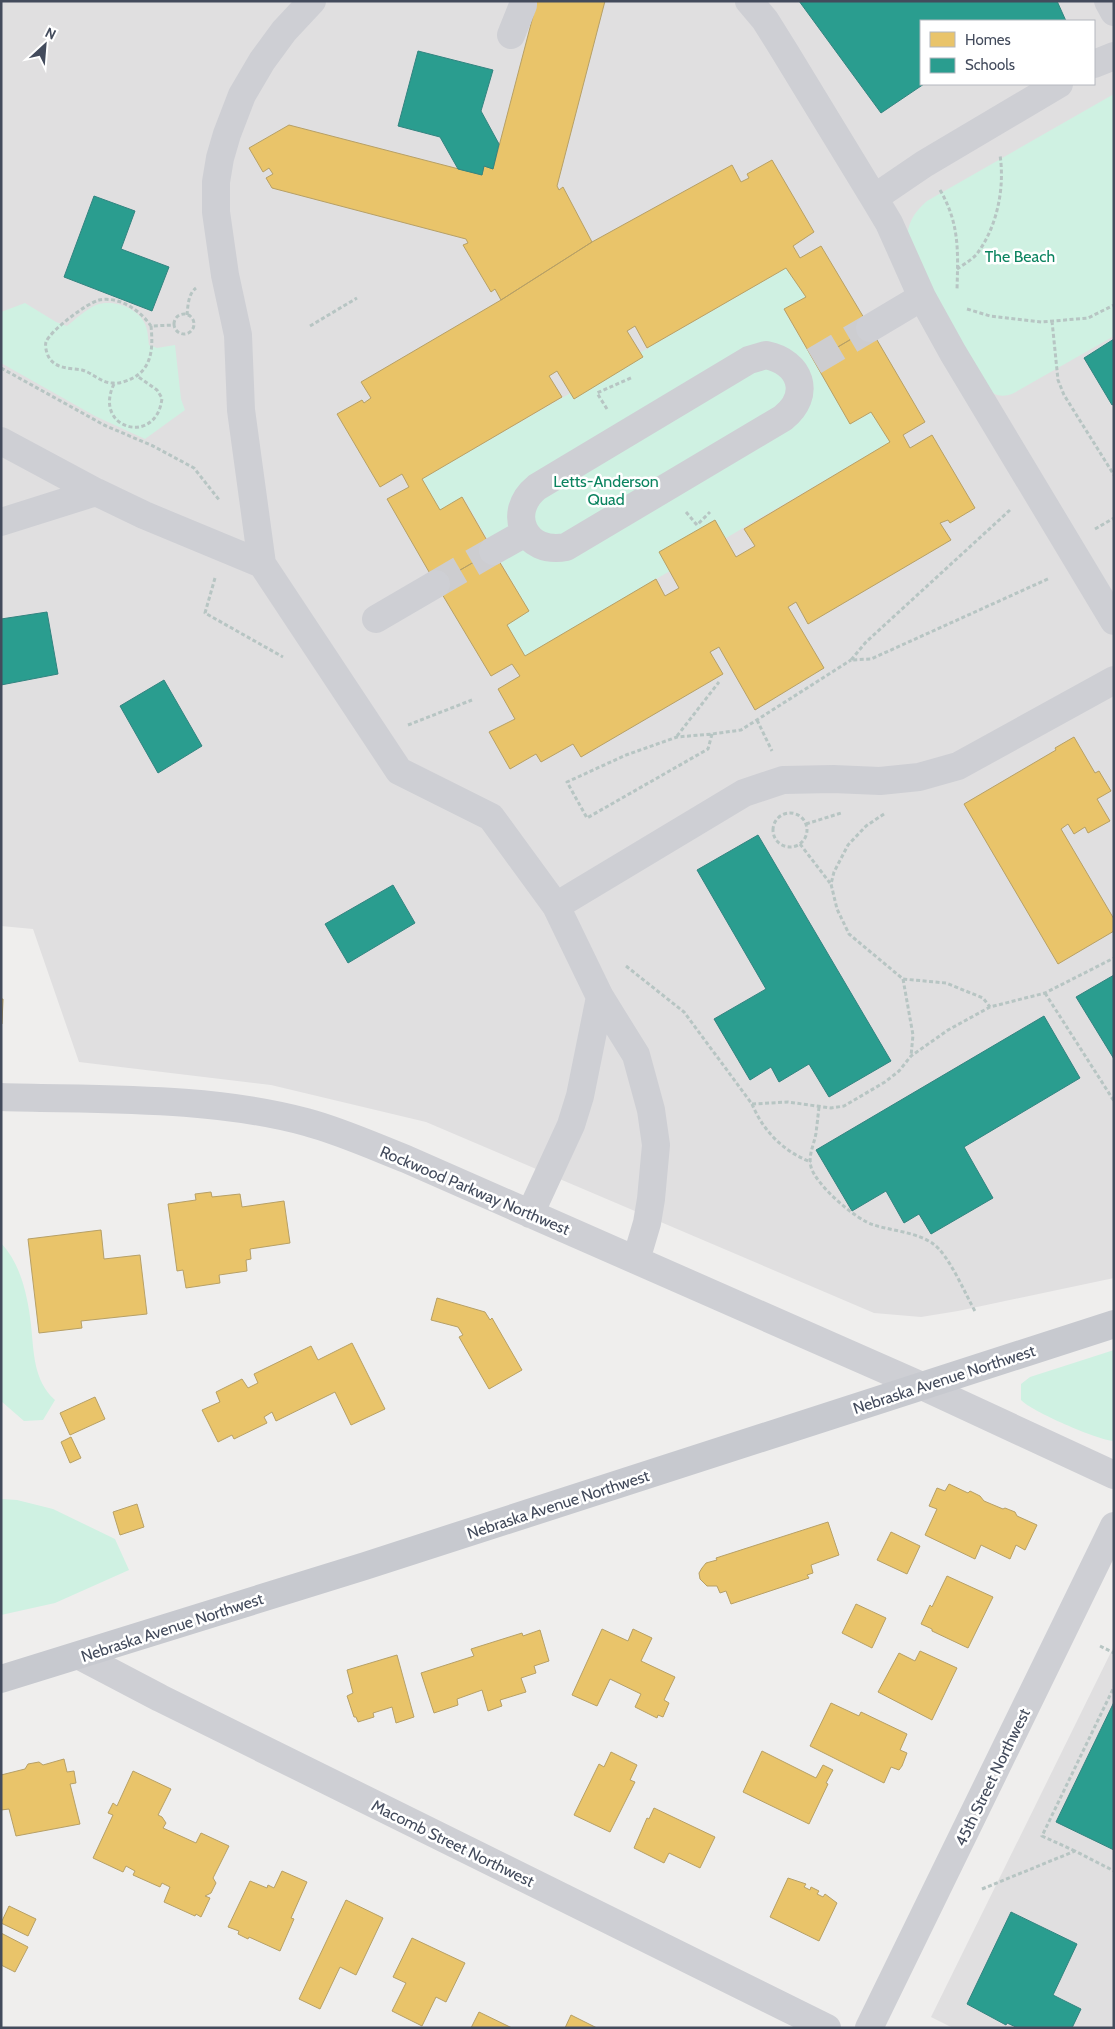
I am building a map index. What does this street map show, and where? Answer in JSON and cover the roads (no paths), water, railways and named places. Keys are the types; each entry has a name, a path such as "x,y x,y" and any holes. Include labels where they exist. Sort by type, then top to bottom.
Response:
{"main road":[{"name":"Nebraska Avenue Northwest","path":"1,1679 80,1656 1114,1324"}],"street":[{"path":"312,1 284,31 262,61 242,95 227,134 216,182 216,212 226,281 238,336 241,410 262,564 399,771 491,817 556,906 600,997 636,1055 651,1110 656,1145 651,1199 647,1223 636,1260"},
{"path":"511,35 523,1"},
{"path":"749,1 765,20 889,223 922,297 953,353 1114,621"},
{"path":"1108,1 1114,12"},
{"path":"1095,64 1114,56"},
{"path":"874,198 924,164 1056,85"},
{"path":"870,328 922,297"},
{"path":"766,355 804,367 799,382 799,392 791,412 605,524 566,547 555,549 543,547 533,542 525,533 521,523 523,503 537,487 754,357 766,355"},
{"path":"1,441 96,492 144,515 262,564"},
{"path":"1,522 96,492"},
{"path":"494,551 525,533"},
{"path":"376,620 436,584"},
{"path":"556,906 744,793 783,780 833,779 880,781 919,777 958,766 1114,680"},
{"path":"530,1214 571,1125 580,1096 600,997"},
{"name":"Rockwood Parkway Northwest","path":"1,1097 177,1103 230,1108 281,1116 335,1131 388,1152 922,1386 1114,1475"},
{"name":"45th Street Northwest","path":"869,2028 1114,1526"},
{"name":"Macomb Street Northwest","path":"80,1656 160,1698 827,2028"}],"tunnel":[{"path":"814,361 870,328"},
{"path":"436,584 493,551"}],"park label":[{"name":"The Beach","path":"1020,256"},
{"name":"Letts-Anderson Quad","path":"606,490"}]}
